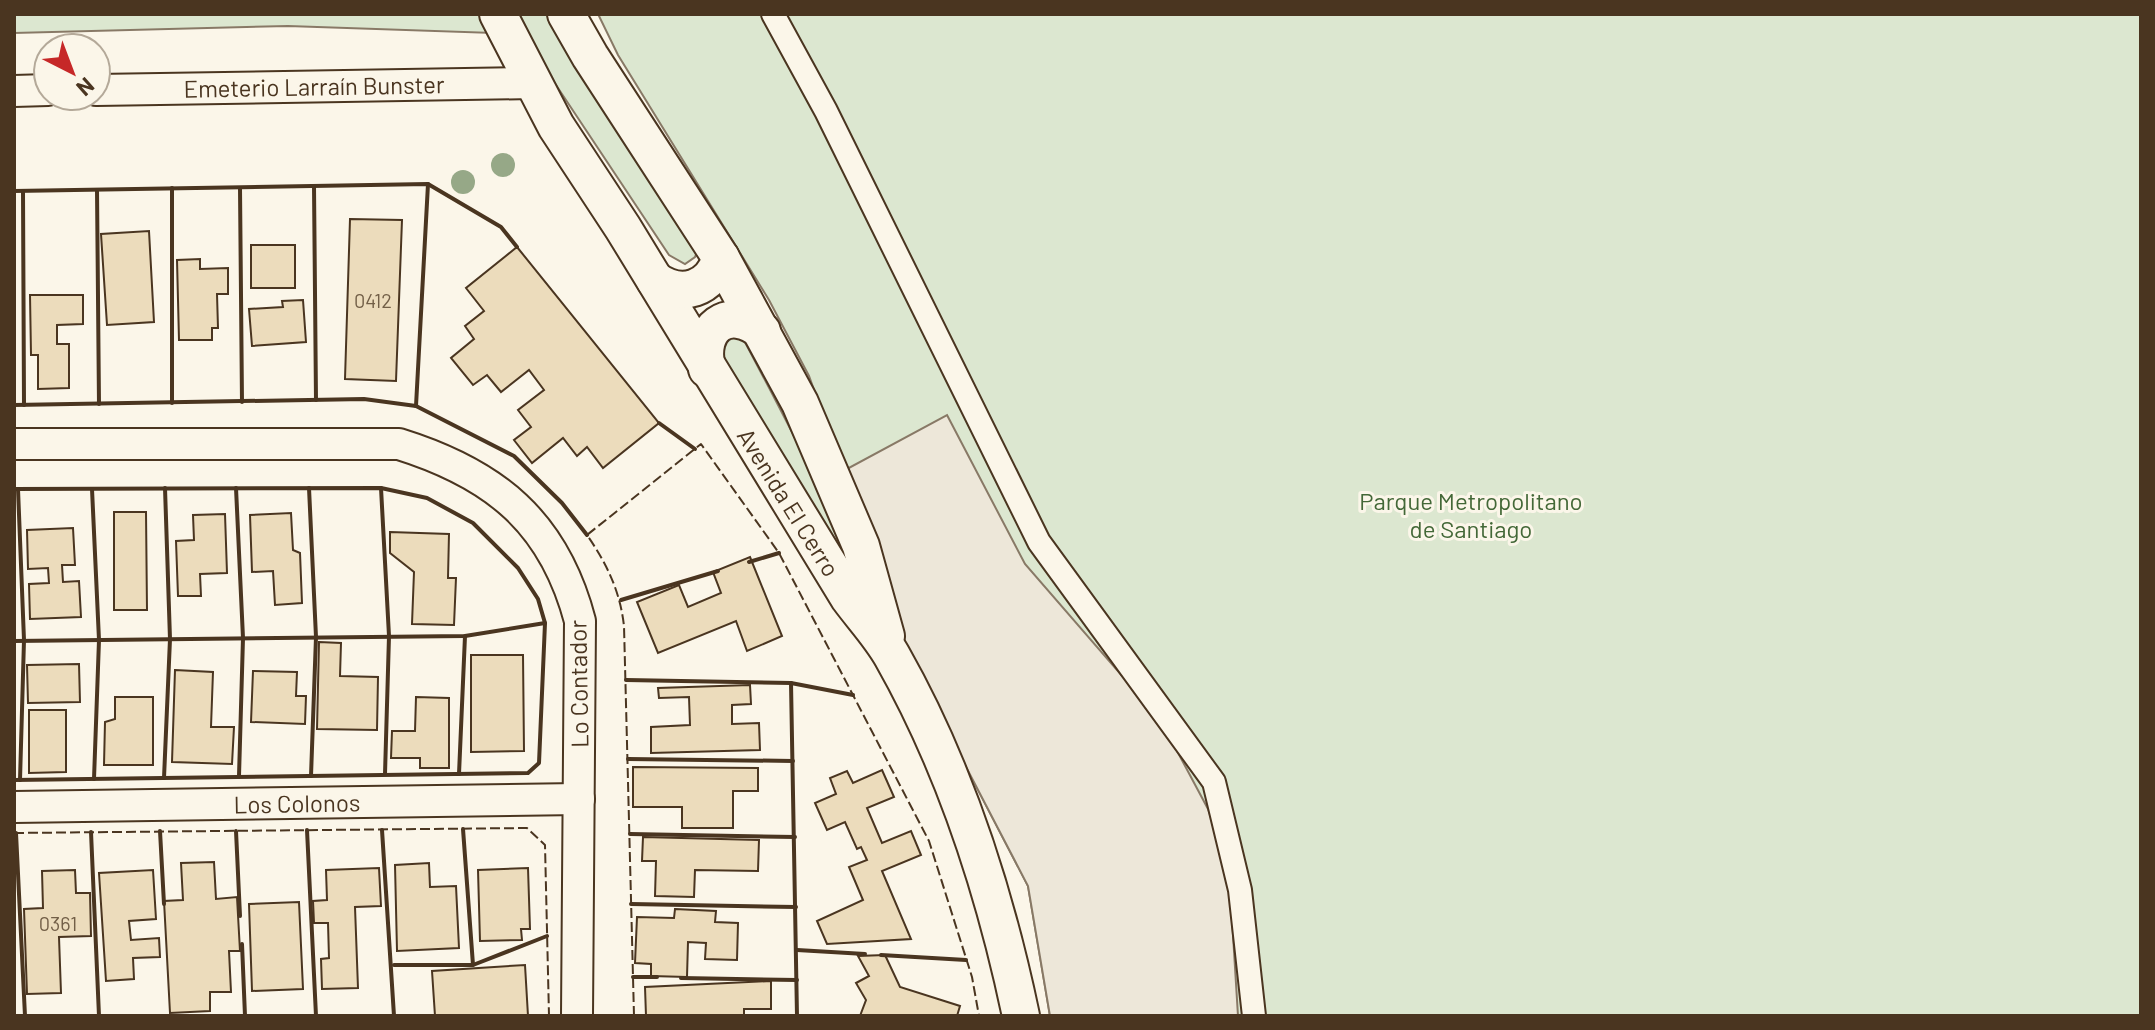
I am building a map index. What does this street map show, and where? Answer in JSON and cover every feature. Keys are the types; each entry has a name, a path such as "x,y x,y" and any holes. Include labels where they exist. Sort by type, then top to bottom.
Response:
{"street":[{"name":"Avenida El Cerro","path":"498,14 532,83 707,369 849,598 891,653 929,728 971,836 994,903 1021,1016"},
{"path":"566,14 721,258 762,331 828,463 861,546 891,653"},
{"path":"773,14 826,111 1039,542 1214,782 1240,890 1254,1016"},
{"name":"Emeterio Larraín Bunster","path":"112,90 532,83"},
{"path":"655,280 665,287 689,290 710,279 721,258"},
{"path":"707,369 704,344 711,331 721,322 735,318 749,321 762,331"},
{"name":"Lo Contador","path":"14,444 399,444 442,458 485,481 517,506 548,542 570,583 580,621 577,1016"},
{"name":"Los Colonos","path":"14,807 579,799"}],"green space":[{"path":"14,14 486,14 493,33 288,26 14,33"},
{"path":"517,14 553,14 702,241 695,257 685,264 669,255 550,76"},
{"name":"Parque Metropolitano de Santiago","path":"598,14 2141,14 2141,1016 1050,1016 1028,886 912,663 809,376 769,300 618,55"},
{"path":"736,325 825,501 868,610 713,346"}],"shaded area":[{"path":"947,415 1025,564 1124,678 1176,749 1208,809 1229,870 1238,1016 1050,1016 1028,886 912,663 845,470"}],"building":[{"path":"350,219 402,220 396,381 345,379"},
{"path":"149,231 154,322 107,325 101,234"},
{"path":"251,245 295,245 295,288 251,288"},
{"path":"517,247 659,423 603,468 587,447 577,456 563,438 532,463 514,440 531,427 518,410 544,390 529,370 501,392 487,375 473,385 451,358 474,339 465,326 484,311 466,288"},
{"path":"200,259 200,269 228,268 228,294 217,294 218,328 212,328 212,340 179,340 177,260"},
{"path":"30,295 83,295 83,324 57,325 57,344 69,344 69,388 38,389 38,355 31,355"},
{"path":"303,300 306,342 252,346 249,309 283,307 282,301"},
{"path":"114,512 146,512 147,610 114,610"},
{"path":"291,513 293,550 300,553 302,603 275,605 273,571 252,572 250,515"},
{"path":"225,514 227,573 200,574 201,596 178,596 176,541 194,540 193,515"},
{"path":"73,528 75,565 62,565 63,582 79,581 81,617 30,619 29,584 49,583 48,568 28,569 27,530"},
{"path":"390,532 449,534 448,578 456,578 454,625 412,624 414,572 390,553"},
{"path":"750,557 782,636 747,651 736,621 658,653 637,602 679,585 688,607 721,593 713,572"},
{"path":"319,642 341,643 340,676 378,677 377,730 317,729"},
{"path":"471,655 523,655 524,751 471,752"},
{"path":"79,664 80,702 28,703 27,665"},
{"path":"175,670 213,672 211,727 234,727 232,764 172,762"},
{"path":"253,671 297,672 296,696 306,696 305,724 251,722"},
{"path":"750,685 751,704 732,705 732,724 759,723 760,750 651,753 651,727 690,725 689,697 659,698 658,688"},
{"path":"115,697 153,697 153,765 104,765 105,722 115,719"},
{"path":"416,697 449,698 449,768 420,768 420,758 391,758 392,731 415,731"},
{"path":"29,710 66,710 66,772 29,773"},
{"path":"633,767 758,768 758,791 733,791 733,828 682,828 682,807 633,807"},
{"path":"882,770 894,797 867,808 882,843 911,831 921,855 882,871 911,939 827,944 817,921 863,900 849,867 867,860 861,847 857,849 845,822 827,830 815,803 836,794 830,778 847,771 853,783"},
{"path":"643,837 759,840 758,871 695,870 694,897 655,896 656,861 642,861"},
{"path":"214,862 216,899 237,897 240,951 229,951 231,992 210,992 210,1011 170,1013 164,901 183,900 181,863"},
{"path":"429,863 430,887 456,886 459,948 397,951 395,865"},
{"path":"379,868 381,906 355,907 358,988 322,989 321,959 329,958 328,923 314,923 313,901 327,900 326,870"},
{"path":"528,868 530,929 521,929 522,940 480,941 478,870"},
{"path":"75,870 76,893 90,893 91,936 59,937 61,993 27,994 24,909 43,908 42,871"},
{"path":"153,870 156,919 129,921 131,940 159,938 160,957 133,958 134,979 106,981 99,873"},
{"path":"299,902 303,989 252,991 249,904"},
{"path":"675,909 716,911 715,922 738,923 737,960 705,959 706,943 688,942 687,977 651,976 651,964 635,963 637,917 674,918"},
{"path":"885,955 900,987 960,1006 957,1016 860,1016 866,1000 856,983 869,976 858,956"},
{"path":"525,965 528,1016 435,1016 432,971"},
{"path":"771,981 771,1009 744,1009 744,1016 646,1016 645,987"}],"fence":[{"path":"634,1016 624,626 612,578 587,535 701,444 779,553 929,841 972,977 979,1016"},
{"path":"14,833 527,828 545,845 549,1016"}],"wall":[{"path":"428,184 501,227 517,247"},
{"path":"14,191 428,184 416,406 364,399 14,405"},
{"path":"314,186 316,400"},
{"path":"172,188 172,403"},
{"path":"240,188 242,402"},
{"path":"97,190 99,404"},
{"path":"23,191 24,405"},
{"path":"416,406 514,456 562,503 587,535"},
{"path":"659,423 695,449"},
{"path":"164,778 170,639 165,488"},
{"path":"236,488 243,638 239,776"},
{"path":"309,488 316,637 311,776"},
{"path":"381,488 389,636 385,774"},
{"path":"14,489 381,488 427,498 473,523 518,568 538,599 545,623 539,763 528,773 14,780"},
{"path":"18,489 24,640 20,780"},
{"path":"92,489 99,640 94,779"},
{"path":"749,562 779,553"},
{"path":"621,600 718,571"},
{"path":"14,641 465,636 545,623"},
{"path":"459,774 465,636"},
{"path":"626,680 791,683 853,695"},
{"path":"791,683 797,1016"},
{"path":"628,759 793,761"},
{"path":"463,829 473,965"},
{"path":"307,830 316,1016"},
{"path":"382,830 394,1016"},
{"path":"160,831 164,904"},
{"path":"236,831 240,916"},
{"path":"91,832 99,1016"},
{"path":"16,833 25,1016"},
{"path":"630,834 795,837"},
{"path":"631,904 796,907"},
{"path":"394,965 473,965 547,936"},
{"path":"242,944 245,1016"},
{"path":"797,950 865,954"},
{"path":"881,955 966,960"},
{"path":"633,977 657,977"},
{"path":"681,978 797,980"}]}
